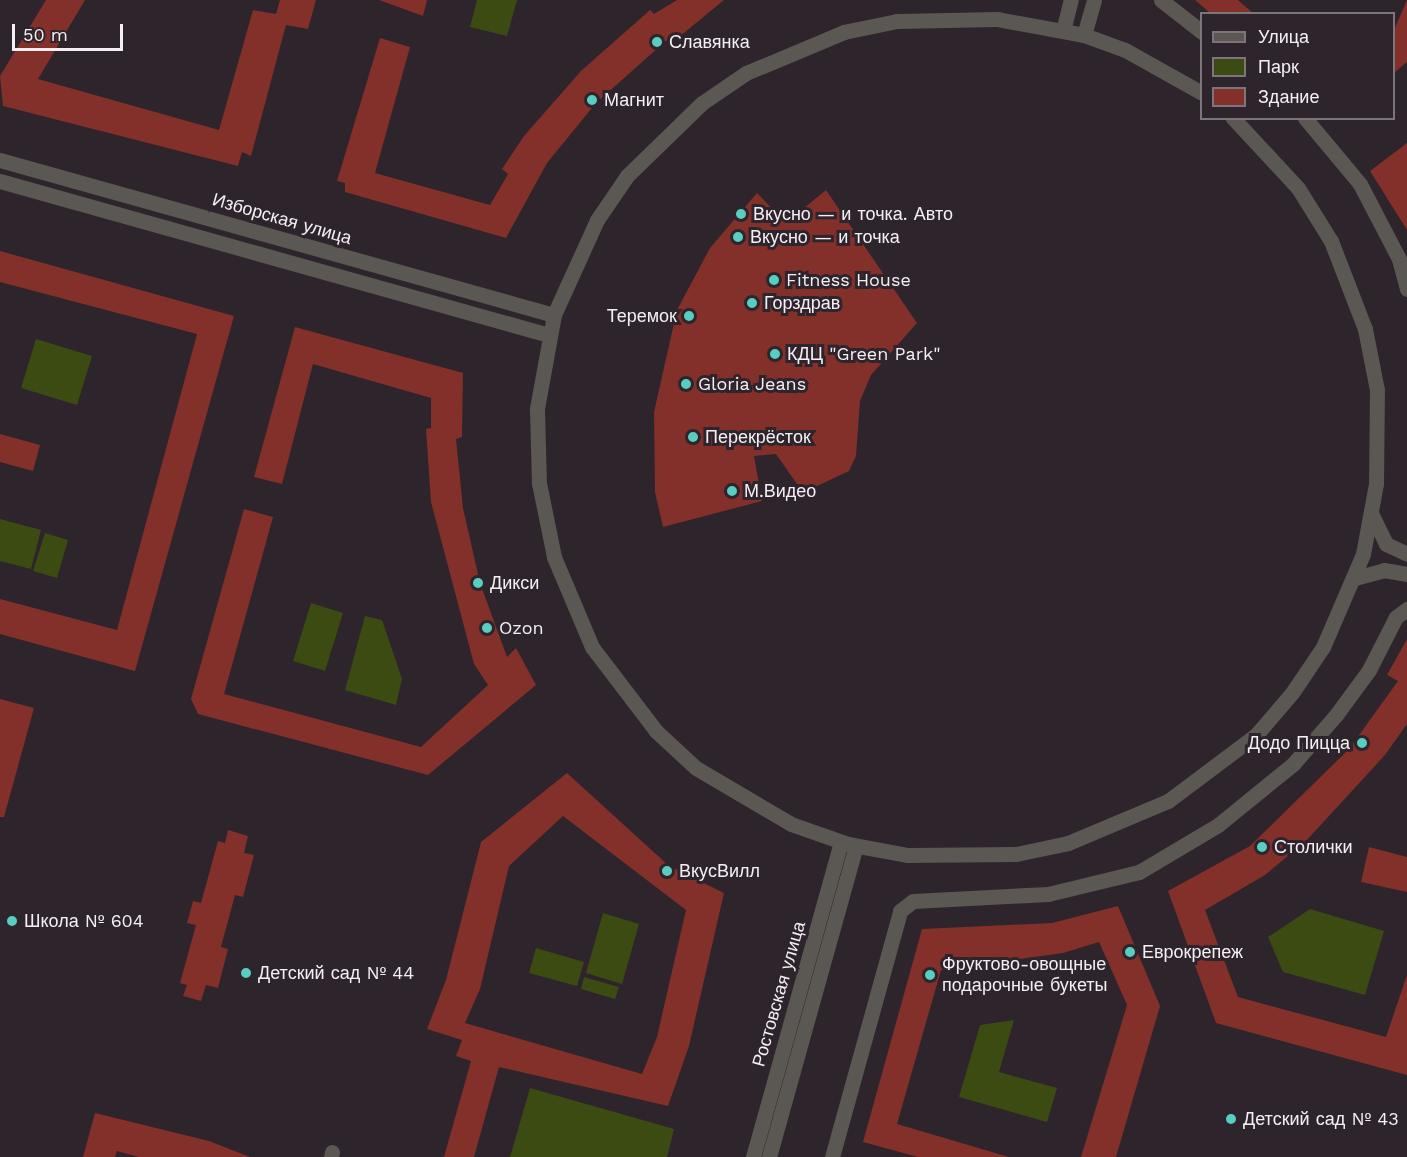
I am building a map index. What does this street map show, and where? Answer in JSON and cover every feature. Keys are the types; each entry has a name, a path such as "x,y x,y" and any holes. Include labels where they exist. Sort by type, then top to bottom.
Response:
{"street":[{"path":"1063,31 1071,0"},
{"path":"1084,35 1094,0"},
{"path":"1161,0 1200,30"},
{"path":"1200,92 1135,56 1084,35 997,19 897,21 844,32 746,74 702,103 627,176 597,220 554,315 537,409 539,483 554,557 592,647 649,723 696,768 781,819 849,844 940,857 1016,854 1068,843 1168,801 1256,735 1292,693 1323,647 1355,578 1372,515 1379,422 1372,359 1356,299 1331,241 1298,188 1235,120"},
{"path":"1307,120 1359,184 1399,259 1407,289"},
{"name":"Изборская улица","path":"0,160 554,315"},
{"path":"0,181 549,335"},
{"path":"1372,515 1386,544 1407,554"},
{"path":"1355,578 1384,570 1407,574"},
{"path":"832,1157 900,911 913,900 1048,894 1139,872 1168,855 1218,825 1293,764 1369,670 1396,617 1407,609"},
{"name":"Ростовская улица","path":"753,1157 849,844"},
{"name":"Ростовская улица","path":"769,1157 849,844"}],"green space":[{"path":"477,0 517,0 507,36 470,27"},
{"path":"36,339 92,356 77,405 21,388"},
{"path":"0,519 41,530 31,569 0,561"},
{"path":"45,533 68,540 57,578 33,571"},
{"path":"311,603 343,613 325,671 293,661"},
{"path":"365,616 382,620 402,679 396,705 345,690"},
{"path":"1310,909 1384,931 1365,995 1283,972 1268,937"},
{"path":"603,913 639,924 622,984 586,973"},
{"path":"536,948 584,962 577,986 529,973"},
{"path":"584,977 619,987 615,999 581,989"},
{"path":"1014,1020 999,1072 1057,1088 1047,1122 959,1097 980,1025"},
{"path":"530,1088 674,1129 667,1157 510,1157"}],"building":[{"path":"46,0 85,0 38,79 219,130 253,10 276,14 280,0 316,0 308,29 286,25 251,156 242,152 238,166 3,106 0,76"},
{"path":"379,0 427,0 423,16"},
{"path":"677,0 724,0 679,37 668,39 596,103 547,163 506,238 345,192 345,183 337,181 380,38 410,47 375,173 490,205 508,174 502,169 524,136 581,71 650,10 654,14"},
{"path":"1195,0 1238,0 1252,12 1209,12"},
{"path":"1407,0 1407,62 1395,72 1395,28"},
{"path":"1407,143 1407,230 1370,171"},
{"name":"КДЦ \"Green Park\"","path":"826,190 917,323 871,375 860,401 856,456 849,471 815,487 797,484 776,454 754,456 762,501 663,527 655,492 654,412 677,310 710,248 757,193 786,223"},
{"path":"0,251 234,316 135,671 0,634 0,599 117,630 197,334 0,282"},
{"path":"295,327 463,373 462,437 456,439 463,508 480,583 507,657 516,648 536,685 428,775 198,714 191,699 244,509 273,517 224,694 421,747 488,685 474,664 431,502 426,429 431,428 431,398 313,364 282,484 254,477"},
{"path":"0,434 40,445 33,471 0,462"},
{"path":"1407,639 1407,724 1385,755 1306,841 1265,875 1205,910 1238,997 1386,1037 1407,975 1407,1075 1216,1023 1168,891 1250,846 1349,749 1398,681 1387,675"},
{"path":"0,699 34,708 4,817 0,817"},
{"path":"567,773 669,866 724,893 689,1046 668,1106 499,1067 474,1157 444,1157 471,1061 456,1056 462,1040 427,1029 446,980 481,842","holes":["563,816 686,910 657,1037 642,1074 465,1023 480,989 509,866"]},
{"path":"228,830 248,836 244,853 254,855 243,897 235,895 221,947 228,949 218,988 206,985 201,1001 183,996 187,985 180,983 196,925 187,923 193,901 201,903 218,841 225,843"},
{"path":"1369,847 1407,857 1407,892 1361,882"},
{"path":"1118,906 1160,1006 1116,1157 1081,1157 1127,1005 1099,942 1063,953 941,970 897,1124 1009,1157 918,1157 863,1142 922,929 1052,923"},
{"path":"95,1113 209,1141 250,1157 139,1157 117,1151 115,1157 83,1157"}],"place":[{"name":"Славянка","path":"657,42"},
{"name":"Магнит","path":"592,100"},
{"name":"Вкусно — и точка. Авто","path":"741,214"},
{"name":"Вкусно — и точка","path":"738,237"},
{"name":"Fitness House","path":"774,280"},
{"name":"Горздрав","path":"752,303"},
{"name":"Теремок","path":"689,316"},
{"name":"КДЦ \"Green Park\"","path":"775,354"},
{"name":"Gloria Jeans","path":"686,384"},
{"name":"Перекрёсток","path":"693,437"},
{"name":"М.Видео","path":"732,491"},
{"name":"Дикси","path":"478,583"},
{"name":"Ozon","path":"487,628"},
{"name":"Додо Пицца","path":"1362,743"},
{"name":"Столички","path":"1262,847"},
{"name":"ВкусВилл","path":"667,871"},
{"name":"Школа № 604","path":"12,921"},
{"name":"Еврокрепеж","path":"1130,952"},
{"name":"Детский сад № 44","path":"246,973"},
{"name":"Фруктово-овощные подарочные букеты","path":"930,975"},
{"name":"Детский сад № 43","path":"1231,1119"}]}
